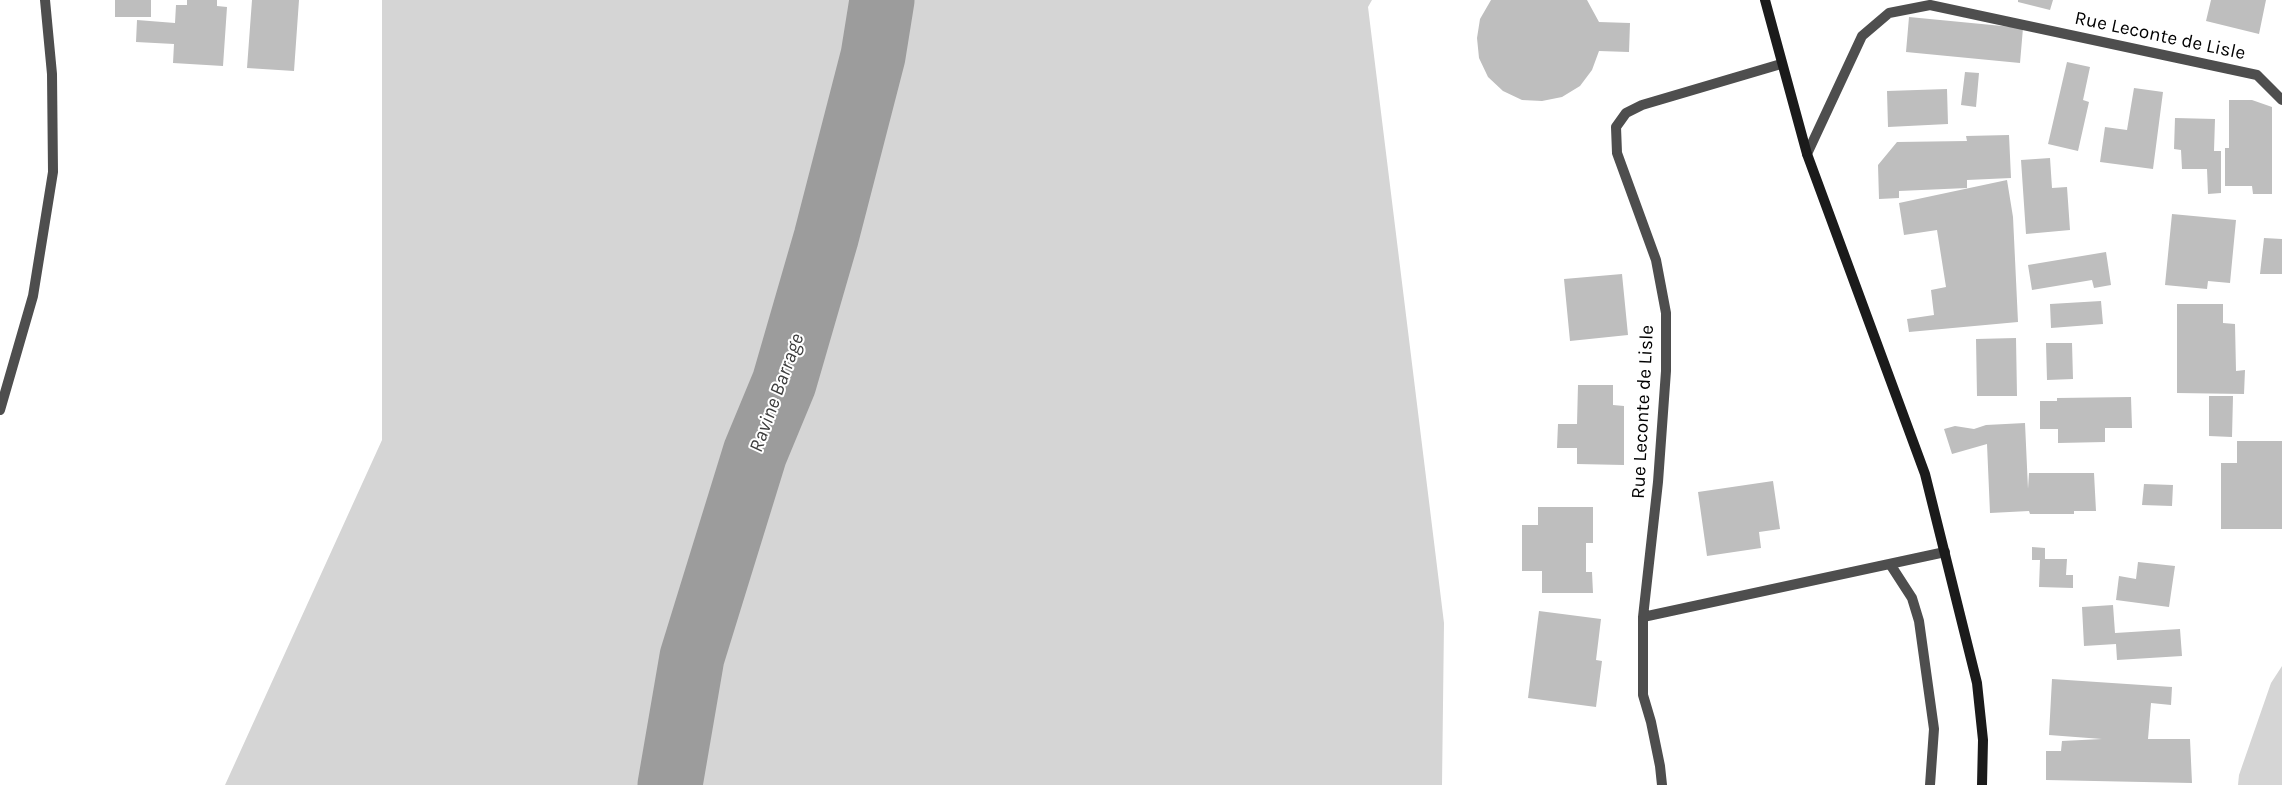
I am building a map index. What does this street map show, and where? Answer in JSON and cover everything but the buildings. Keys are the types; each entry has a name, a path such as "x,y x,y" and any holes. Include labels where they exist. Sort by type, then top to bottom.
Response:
{"main road":[{"path":"1765,0 1807,154 1926,474 1977,683 1983,740 1982,785"}],"street":[{"path":"0,410 34,296 53,172 52,74 46,0"},
{"name":"Rue Leconte de Lisle","path":"1807,154 1862,36 1890,13 1930,5 2256,75 2282,100"},
{"name":"Rue Leconte de Lisle","path":"1662,785 1653,731 1643,695 1643,617 1658,482 1666,371 1666,313 1656,260 1617,153 1616,127 1626,112 1642,105 1781,64"},
{"path":"1643,617 1945,552"},
{"path":"1890,564 1912,598 1919,621 1934,729 1930,785"}],"shaded area":[{"path":"382,0 1372,0 1368,7 1444,623 1442,785 225,785 382,440"},
{"path":"2282,666 2282,785 2238,785 2239,775 2271,683"}],"waterway":[{"name":"Ravine Barrage","path":"670,785 692,657 755,453 784,383 826,238 873,56 882,0"}]}
